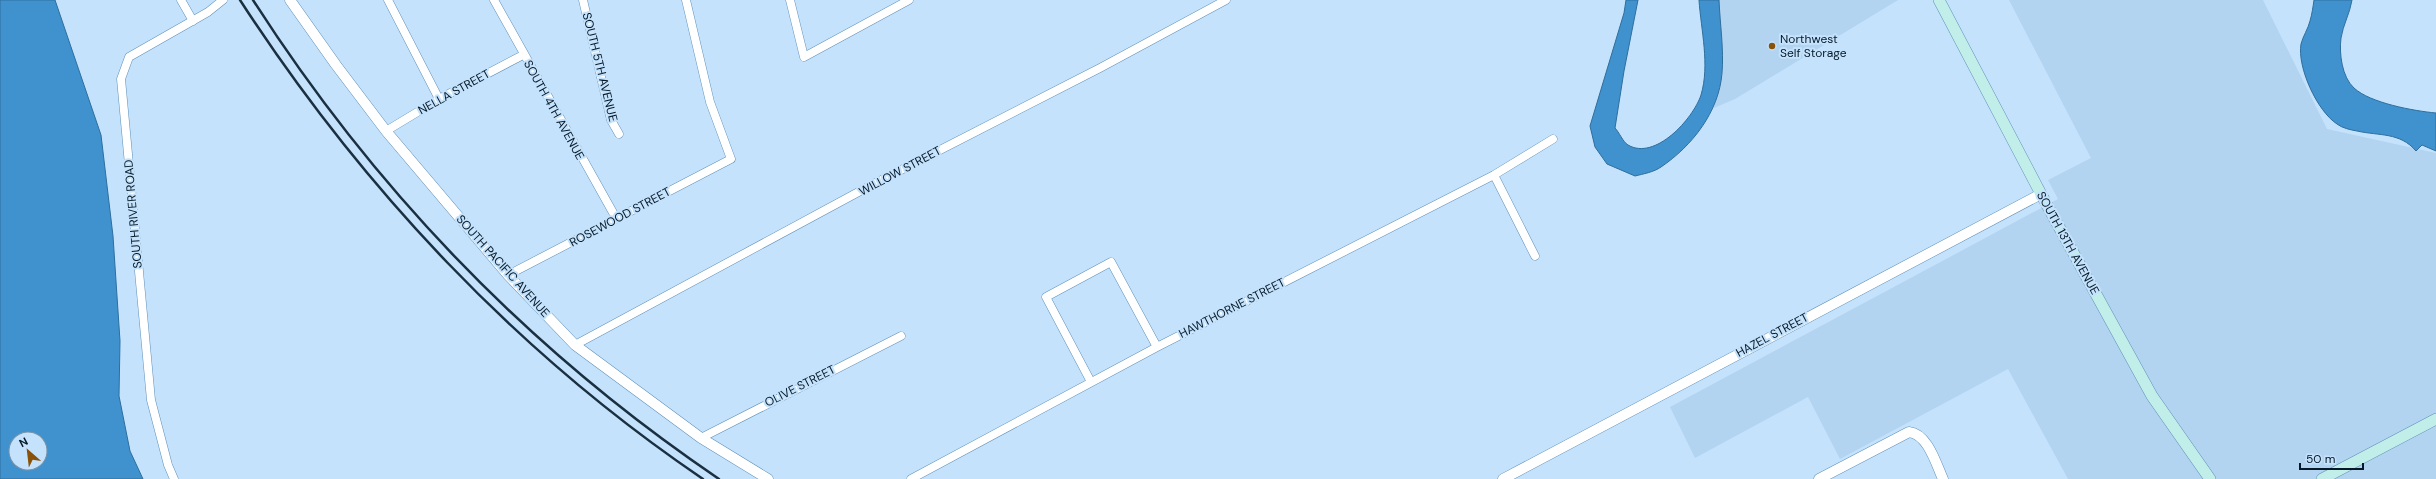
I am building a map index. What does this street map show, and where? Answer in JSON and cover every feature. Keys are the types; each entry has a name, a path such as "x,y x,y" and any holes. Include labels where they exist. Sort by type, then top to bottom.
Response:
{"main road":[{"name":"SOUTH 13TH AVENUE","path":"1939,0 2041,194 2152,396 2210,479"},
{"path":"2322,479 2436,419"}],"street":[{"path":"181,0 193,21"},
{"name":"SOUTH RIVER ROAD","path":"174,479 168,464 151,400 121,79 129,57 193,21 223,0"},
{"name":"SOUTH PACIFIC AVENUE","path":"290,0 336,65 386,131 508,275 575,345 701,438 768,479"},
{"path":"388,0 439,99"},
{"name":"SOUTH 4TH AVENUE","path":"494,0 616,218"},
{"name":"SOUTH 5TH AVENUE","path":"583,0 611,120 619,134"},
{"name":"ROSEWOOD STREET","path":"508,275 731,159 710,102 686,0"},
{"path":"790,0 804,57 895,3 909,0"},
{"name":"WILLOW STREET","path":"575,345 864,189 1100,68 1226,0"},
{"name":"NELLA STREET","path":"386,131 439,99 524,55"},
{"name":"HAWTHORNE STREET","path":"911,479 1156,347 1494,175 1553,139"},
{"path":"1494,175 1535,256"},
{"name":"HAZEL STREET","path":"1504,479 2041,194"},
{"path":"1091,382 1046,297 1111,262 1156,347"},
{"name":"OLIVE STREET","path":"701,438 792,390 901,336"},
{"path":"1819,479 1902,434 1915,433 1926,443 1943,479"}],"shaded area":[{"name":"Northwest Self Storage","path":"1719,0 1898,0 1735,99 1714,108 1722,73"},
{"path":"2009,0 2263,0 2327,129 2436,153 2436,479 2068,479 2008,369 1840,459 1808,397 1695,458 1670,407 2058,199 2048,180 2091,158"}],"water":[{"path":"0,0 55,0 101,135 113,236 120,341 119,396 130,451 143,479 0,479"},
{"path":"1626,0 1638,0 1624,71 1615,128 1624,142 1628,145 1639,148 1650,147 1661,143 1682,126 1697,105 1704,84 1705,72 1699,0 1719,0 1722,46 1722,73 1720,87 1716,101 1702,127 1672,159 1652,172 1635,176 1607,164 1595,147 1590,126 1624,13"},
{"path":"2314,0 2352,0 2340,44 2342,65 2347,78 2354,88 2370,98 2405,108 2436,113 2436,151 2422,145 2416,151 2410,145 2396,138 2344,128 2330,118 2322,109 2305,76 2301,54 2301,44 2310,21"}],"railway":[{"path":"240,0 287,69 338,136 391,201 448,263 507,322 569,377 635,430 703,479"},
{"path":"253,0 301,70 351,138 405,202 461,264 521,322 584,377 650,430 719,479"}],"place":[{"name":"Northwest Self Storage","path":"1772,46"}]}
